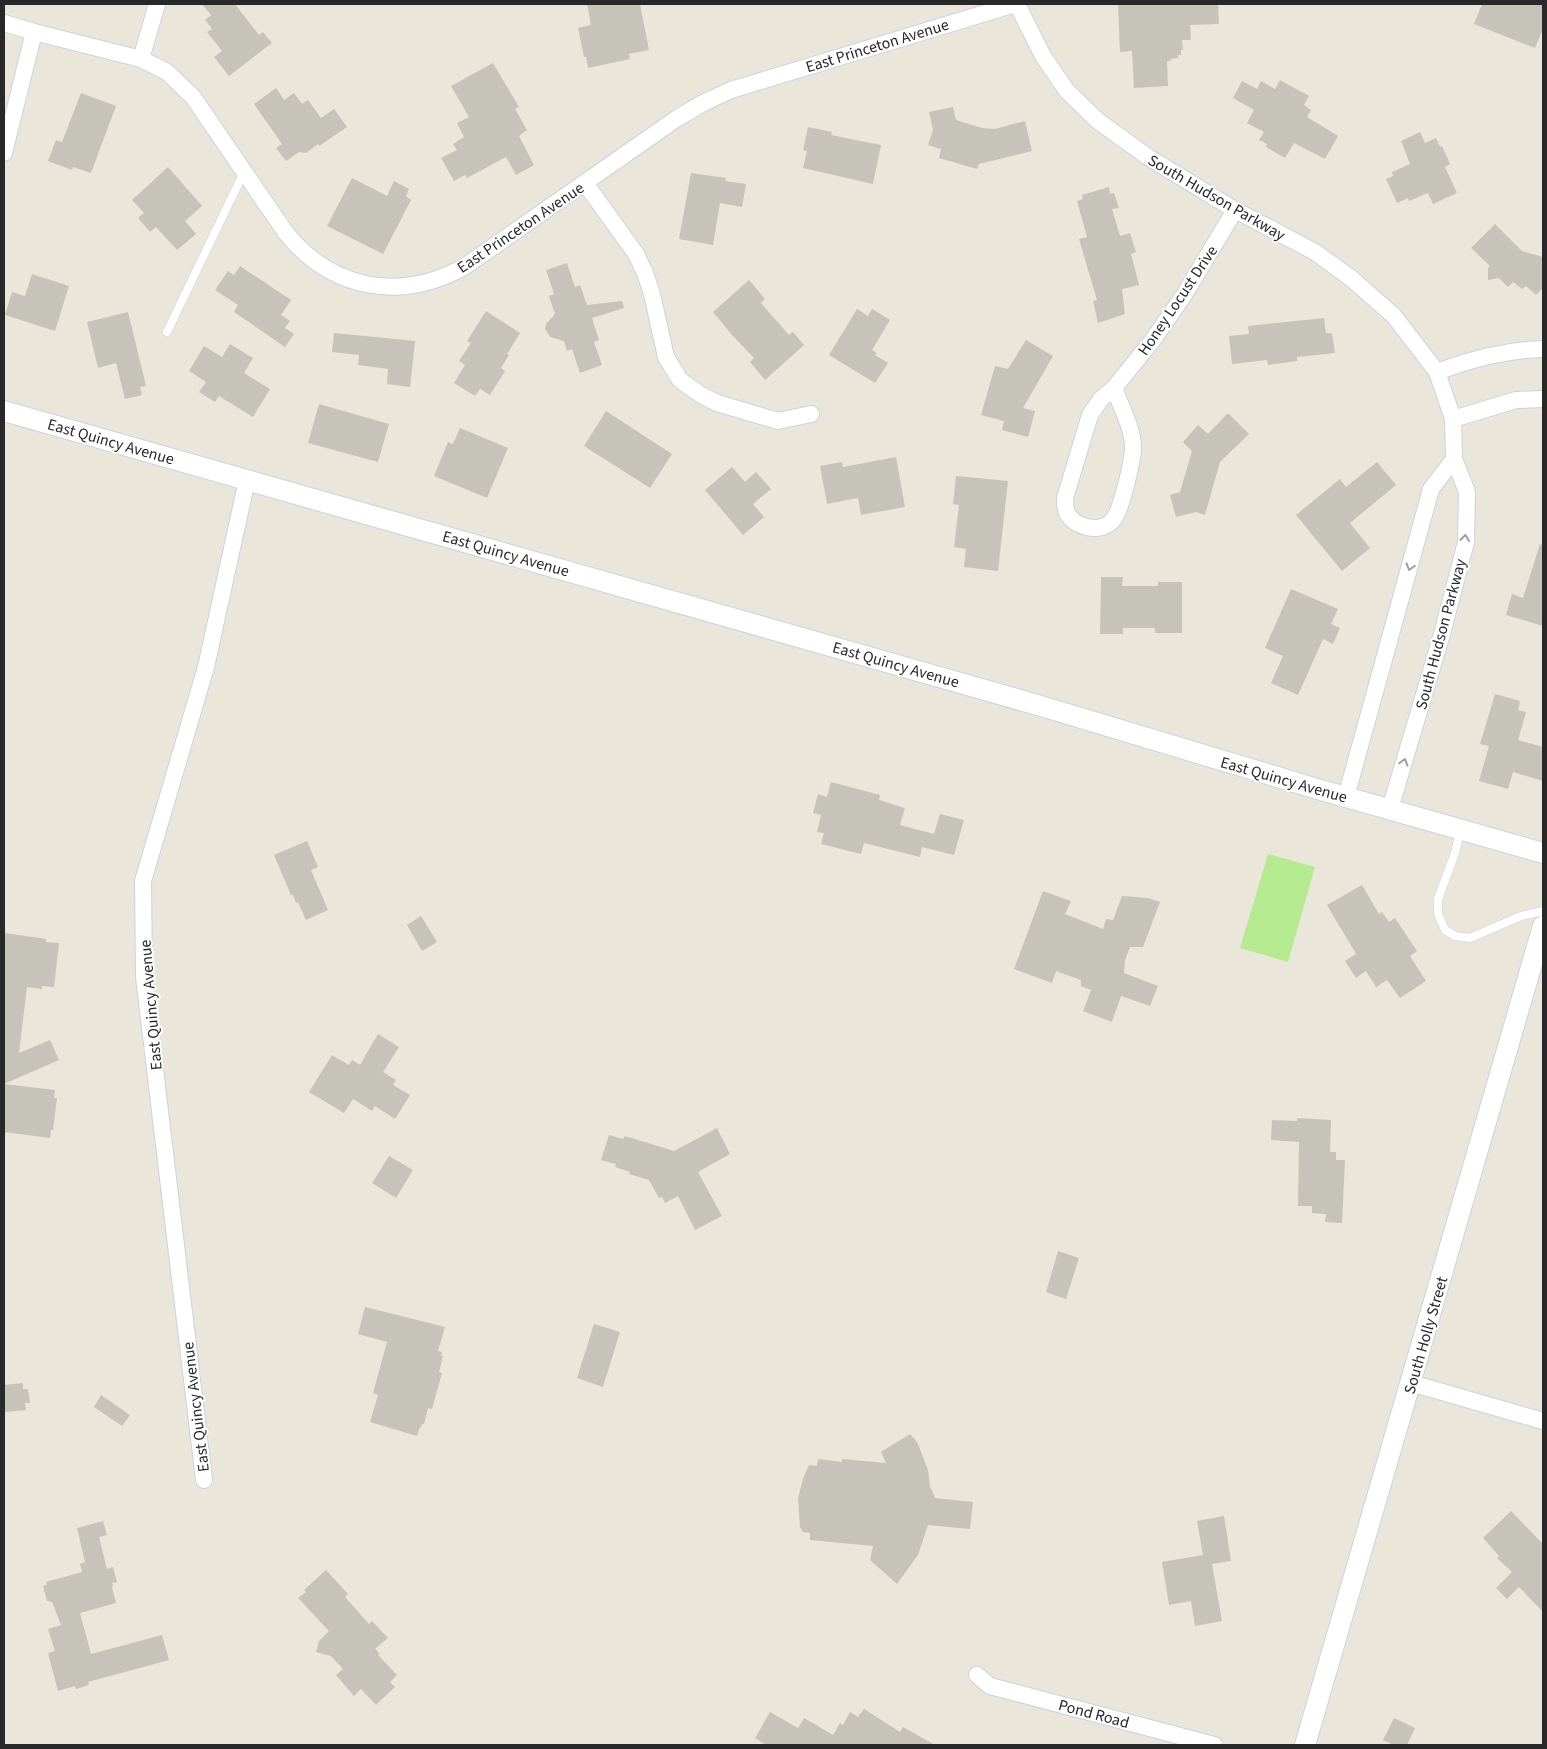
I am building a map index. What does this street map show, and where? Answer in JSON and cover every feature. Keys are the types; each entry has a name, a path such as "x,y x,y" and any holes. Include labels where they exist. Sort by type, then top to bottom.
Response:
{"street":[{"path":"141,59 156,4"},
{"name":"East Princeton Avenue","path":"4,22 34,32 141,59 166,72 193,97 299,249 319,265 344,279 390,287 405,286 447,276 464,267 703,102 731,90 1016,4"},
{"name":"South Hudson Parkway","path":"1016,4 1043,56 1067,90 1098,121 1148,158 1235,210 1315,252 1352,279 1394,316 1437,372 1453,419 1454,458 1467,492 1466,542 1442,634 1390,809"},
{"path":"4,153 34,32"},
{"path":"585,183 636,254 652,294 666,357 680,380 701,396 717,403 778,421 811,414"},
{"name":"Honey Locust Drive","path":"1114,388 1130,430 1133,450 1130,466 1120,506 1114,519 1108,525 1098,528 1084,527 1073,520 1066,512 1065,498 1090,415 1101,399 1114,388 1152,341 1184,295 1235,210"},
{"path":"1437,372 1486,356 1521,349 1543,349"},
{"path":"1453,419 1516,400 1543,399"},
{"name":"East Quincy Avenue","path":"4,411 1041,706 1543,853"},
{"path":"1346,796 1431,489 1454,458"},
{"name":"East Quincy Avenue","path":"204,1480 144,977 143,882 206,667 247,480"},
{"name":"South Holly Street","path":"1305,1745 1543,926"},
{"path":"1411,1383 1543,1421"},
{"name":"Pond Road","path":"977,1675 990,1686 1214,1745"}],"lane":[{"path":"168,332 244,172"},
{"path":"1461,829 1455,853 1438,899 1438,914 1445,930 1455,936 1470,938 1521,916 1543,911"}],"green space":[{"path":"1268,854 1315,867 1288,962 1240,948"}],"building":[{"path":"202,4 235,4 259,35 263,32 272,43 229,76 214,57 222,51 207,32 212,29 205,20 211,15"},
{"path":"587,4 640,4 649,50 629,54 630,59 588,68 578,28 591,25"},
{"path":"1118,4 1218,4 1219,24 1190,25 1191,40 1182,40 1183,50 1181,50 1181,55 1178,55 1178,58 1170,59 1171,61 1167,61 1168,86 1134,88 1132,51 1120,52"},
{"path":"1482,4 1543,4 1543,29 1535,48 1474,24"},
{"path":"493,63 519,107 515,109 527,130 519,136 534,165 516,175 506,157 467,178 465,175 454,181 441,158 457,150 453,144 464,137 457,123 469,117 451,86"},
{"path":"1280,80 1309,96 1304,105 1311,110 1307,117 1338,136 1325,159 1294,143 1285,158 1266,147 1267,144 1259,140 1264,132 1247,123 1254,110 1233,98 1242,81 1257,89 1261,81 1275,89"},
{"path":"276,88 284,100 294,93 302,104 308,100 321,118 334,109 347,127 319,146 318,144 306,153 299,152 286,161 276,148 282,144 254,104"},
{"path":"81,93 116,106 91,173 73,167 72,170 48,161 56,140 62,142"},
{"path":"953,107 956,120 982,128 995,129 1025,121 1032,151 979,164 977,169 939,158 941,149 928,145 933,130 929,112"},
{"path":"808,127 832,132 831,135 881,145 873,184 803,168 807,151 803,150"},
{"path":"1420,132 1425,143 1436,138 1440,147 1442,146 1450,164 1445,167 1457,193 1433,204 1428,193 1409,201 1408,198 1397,203 1386,179 1393,176 1392,172 1410,164 1401,141"},
{"path":"168,167 202,206 185,221 196,234 177,250 156,227 150,232 138,218 144,213 132,200"},
{"path":"691,173 726,178 725,181 746,184 742,207 720,203 713,245 679,239"},
{"path":"352,178 387,196 394,181 409,189 406,196 411,200 383,254 327,226"},
{"path":"1109,187 1110,194 1114,193 1119,208 1112,209 1120,236 1130,233 1136,252 1131,254 1139,285 1122,289 1125,314 1098,323 1093,301 1097,300 1079,239 1087,237 1077,201 1083,199 1082,195"},
{"path":"1495,224 1522,251 1543,257 1543,288 1536,295 1526,286 1522,289 1513,282 1508,287 1499,278 1488,280 1488,268 1490,266 1471,248"},
{"path":"567,263 575,287 580,285 587,305 622,301 624,308 592,318 599,340 594,342 602,365 580,373 572,349 567,351 564,341 550,337 545,329 546,324 555,314 549,296 554,294 546,270"},
{"path":"240,266 291,300 281,315 290,321 285,328 294,334 285,347 234,312 238,305 215,290 228,271 234,275"},
{"path":"32,274 69,286 55,331 5,315 12,292 25,296"},
{"path":"749,280 765,299 761,303 789,335 793,332 804,345 765,380 750,362 754,358 713,312"},
{"path":"857,309 868,316 872,309 890,320 872,350 877,353 875,355 888,363 875,383 829,355"},
{"path":"486,311 520,333 501,368 505,371 490,395 480,389 475,396 454,383 465,365 459,361 471,343 467,341"},
{"path":"128,312 146,386 140,387 142,395 125,399 116,363 98,368 87,322"},
{"path":"1324,318 1326,333 1332,333 1335,353 1297,357 1297,361 1268,365 1267,360 1232,364 1229,336 1249,334 1248,326"},
{"path":"334,333 415,341 410,387 387,384 388,369 358,365 359,355 332,352"},
{"path":"1026,340 1053,356 1023,408 1035,411 1028,437 1002,430 1004,421 981,415 995,366 1008,369"},
{"path":"230,344 253,358 244,373 270,389 253,417 219,396 215,402 199,392 206,382 189,371 204,346 222,357"},
{"path":"319,404 389,424 378,462 308,443"},
{"path":"606,411 672,454 650,488 584,446"},
{"path":"1228,413 1249,434 1220,462 1205,515 1196,512 1176,517 1170,495 1180,492 1192,451 1183,442 1198,425 1208,434"},
{"path":"460,428 508,448 487,498 434,476 448,442 453,444"},
{"path":"896,457 905,507 861,515 858,498 827,504 820,466 842,462 843,467"},
{"path":"1377,462 1396,485 1350,523 1370,548 1342,571 1296,515 1340,479 1346,487"},
{"path":"732,467 745,482 756,472 771,489 753,504 764,517 743,535 705,490"},
{"path":"956,476 1008,481 998,571 964,567 966,549 954,547 959,505 953,504"},
{"path":"1540,544 1543,545 1543,626 1506,615 1512,594 1523,598"},
{"path":"1101,577 1123,577 1122,586 1158,586 1158,582 1182,582 1182,633 1155,633 1155,628 1123,628 1123,634 1100,634"},
{"path":"1291,589 1338,609 1331,624 1340,628 1333,644 1323,639 1298,695 1271,683 1283,656 1265,648"},
{"path":"1495,694 1520,701 1518,710 1526,712 1518,740 1543,747 1543,781 1513,772 1508,789 1479,781 1489,746 1480,744"},
{"path":"831,782 880,795 879,800 905,808 900,825 934,834 940,814 964,820 954,855 922,847 920,857 864,843 861,854 821,844 824,833 817,832 821,815 813,813 818,794 827,797"},
{"path":"307,841 318,867 311,870 328,910 306,920 298,902 296,903 293,895 291,895 274,855"},
{"path":"1362,885 1379,914 1382,912 1389,922 1395,918 1417,951 1410,956 1426,981 1400,998 1387,980 1376,987 1366,971 1356,978 1345,961 1356,954 1327,905"},
{"path":"1043,891 1071,901 1065,914 1103,929 1106,919 1113,920 1122,896 1148,898 1160,902 1143,947 1130,947 1125,960 1124,973 1158,986 1150,1006 1121,996 1112,1022 1083,1011 1091,990 1081,986 1081,980 1056,971 1052,983 1014,969"},
{"path":"421,916 437,942 422,951 407,925"},
{"path":"4,934 46,939 46,942 59,943 54,987 42,986 42,989 27,987 19,1053 50,1040 59,1060 4,1084"},
{"path":"378,1034 399,1047 383,1072 396,1080 393,1085 410,1095 395,1119 375,1106 372,1111 353,1099 344,1113 309,1092 332,1055 349,1065 352,1060 360,1065"},
{"path":"4,1084 55,1090 54,1098 57,1098 53,1130 51,1130 50,1138 4,1132"},
{"path":"1297,1118 1331,1120 1330,1152 1336,1152 1336,1160 1345,1160 1342,1223 1325,1222 1326,1214 1312,1213 1312,1206 1298,1206 1299,1142 1271,1140 1272,1120 1297,1121"},
{"path":"717,1128 730,1154 698,1172 722,1216 695,1230 678,1196 665,1203 662,1197 659,1198 649,1180 629,1174 630,1172 615,1167 616,1164 601,1160 609,1135 623,1139 625,1136 674,1151"},
{"path":"389,1156 413,1170 396,1198 372,1183"},
{"path":"1058,1251 1079,1258 1066,1299 1046,1292"},
{"path":"365,1307 445,1327 438,1351 442,1352 441,1356 443,1356 439,1372 442,1373 432,1409 428,1408 424,1424 420,1427 417,1436 370,1422 378,1395 373,1393 387,1342 358,1334"},
{"path":"594,1324 620,1332 603,1387 577,1378"},
{"path":"23,1383 23,1389 28,1389 30,1403 25,1403 26,1410 4,1412 4,1385"},
{"path":"101,1395 130,1415 122,1426 94,1407"},
{"path":"910,1434 917,1442 922,1454 935,1498 973,1502 970,1529 928,1525 918,1555 897,1584 870,1560 873,1546 810,1540 810,1533 803,1532 800,1527 798,1498 809,1465 817,1466 818,1459 842,1462 842,1459 886,1463 881,1452"},
{"path":"1511,1511 1543,1544 1543,1612 1519,1587 1507,1599 1496,1588 1512,1572 1497,1558 1499,1556 1483,1538"},
{"path":"1224,1516 1231,1561 1212,1564 1222,1621 1195,1626 1191,1601 1169,1605 1162,1562 1203,1555 1197,1521"},
{"path":"103,1521 107,1535 99,1537 107,1569 113,1567 117,1582 112,1583 116,1603 80,1613 91,1654 162,1635 169,1660 88,1682 89,1685 76,1689 75,1686 58,1691 48,1653 55,1651 48,1629 61,1625 52,1602 47,1601 43,1586 47,1585 46,1582 82,1572 80,1564 85,1562 77,1528"},
{"path":"326,1570 348,1594 345,1597 369,1624 372,1621 388,1638 375,1649 380,1654 378,1655 397,1675 390,1682 395,1687 376,1705 361,1689 354,1696 336,1675 343,1669 331,1656 316,1652 319,1641 329,1631 298,1598"},
{"path":"864,1709 900,1732 903,1727 935,1745 766,1745 755,1738 770,1712 798,1728 804,1718 833,1735 840,1723 843,1725 850,1712 858,1717"},
{"path":"1394,1718 1415,1728 1407,1745 1394,1745 1383,1740"}]}
